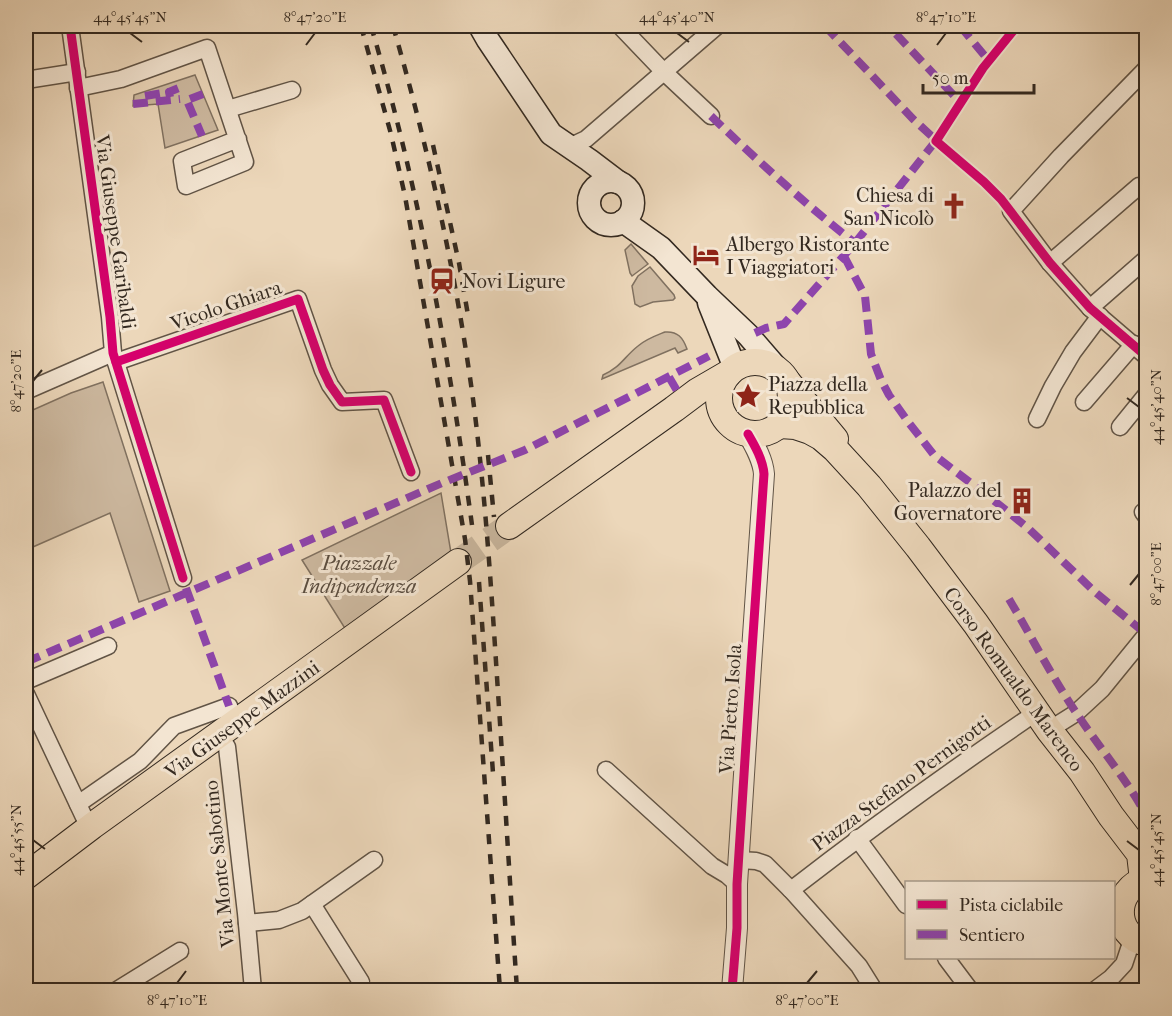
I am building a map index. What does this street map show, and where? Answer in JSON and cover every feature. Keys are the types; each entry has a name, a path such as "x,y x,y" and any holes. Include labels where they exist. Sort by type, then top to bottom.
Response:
{"main road":[{"path":"480,26 551,134 571,146 629,190 628,212 613,225 596,219 589,207 589,200 591,192 602,182 610,180 618,182"},
{"path":"571,146 582,177 591,192"},
{"name":"Corso Romualdo Marenco","path":"628,212 707,296 748,335 851,458 869,486"},
{"name":"Corso Romualdo Marenco","path":"707,296 732,370"},
{"path":"509,526 698,391 732,370 745,364 763,363 783,376 790,389 791,399 790,408 780,425 765,433 748,434 731,426 724,419 719,402 720,387 732,370"},
{"path":"674,409 698,405 720,410"},
{"name":"Corso Romualdo Marenco","path":"780,425 795,426 810,431 836,449 918,546 1140,854 1145,880"},
{"name":"Via Giuseppe Mazzini","path":"26,876 227,722 458,562"},
{"path":"1140,940 1126,930 1120,910 1127,892 1134,885 1145,880"}],"street":[{"name":"Via Giuseppe Garibaldi","path":"70,26 115,358 183,578"},
{"path":"620,26 711,116"},
{"path":"571,146 586,139 717,26"},
{"path":"26,80 121,79 207,48 238,139"},
{"path":"1084,402 1140,350 1095,312 1050,263 1011,211 1146,69"},
{"path":"228,110 292,90"},
{"path":"1050,263 1139,186"},
{"path":"1037,419 1095,312 1146,260"},
{"name":"Vicolo Ghiara","path":"115,358 298,299 330,385 342,402 384,400 411,472"},
{"path":"26,391 115,358"},
{"path":"1120,427 1146,395"},
{"name":"Via Pietro Isola","path":"732,990 764,474 757,451 748,434"},
{"name":"Piazza Stefano Pernigotti","path":"791,890 951,770 1043,721 1076,713 1102,689 1146,635"},
{"path":"26,681 108,646"},
{"path":"26,694 81,810 140,761 174,726 227,722"},
{"name":"Via Monte Sabotino","path":"227,722 227,747 253,990"},
{"path":"606,770 712,866 737,884"},
{"path":"858,838 905,903"},
{"path":"247,923 279,920 302,911 374,860"},
{"path":"739,860 765,864 859,966 874,990"},
{"path":"312,904 361,982"},
{"path":"1095,990 1112,978 1140,940"},
{"path":"117,990 180,951"},
{"path":"947,959 970,990"}],"green space":[{"path":"195,75 218,130 165,148 158,104 133,106 134,95"},
{"path":"631,244 648,264 632,276 625,250"},
{"path":"650,267 675,298 640,307 635,304 632,286 638,276"},
{"path":"665,332 679,336 687,349 678,353 675,348 602,379 603,375 641,344"},
{"path":"103,382 170,591 139,602 110,513 26,550 26,413"},
{"name":"Piazzale Indipendenza","path":"441,493 452,559 346,630 302,560"}],"tunnel":[{"path":"458,562 509,526"}],"railway":[{"path":"361,26 391,134 405,196 465,539 500,990"},
{"path":"371,26 404,149 431,273 472,525"},
{"path":"393,26 440,211 473,399 490,573 517,990"},
{"path":"433,145 459,263 469,321"},
{"path":"488,455 494,517"},
{"path":"479,582 493,773"}],"marked path":[{"path":"825,26 913,119 939,143"},
{"path":"960,26 989,61"},
{"path":"896,34 961,103"},
{"path":"170,97 169,92 181,87"},
{"path":"145,96 169,92"},
{"path":"190,99 203,94"},
{"path":"133,104 180,99"},
{"path":"188,103 202,136"},
{"path":"711,116 818,213 855,243"},
{"path":"755,333 784,324 855,243 938,138"},
{"path":"844,256 865,296 871,354 881,380 889,395 934,455 1029,529 1095,592 1146,634"},
{"path":"26,662 442,483 525,450 709,356"},
{"path":"669,377 679,394"},
{"path":"186,588 229,706"},
{"path":"1009,599 1066,697 1130,788 1146,815"}],"cycle path":[{"path":"70,26 113,353 183,578"},
{"path":"1017,26 983,68 936,141 1001,199 1050,263 1090,308 1146,356"},
{"path":"116,362 298,299 330,385 342,402 384,400 411,472"},
{"path":"732,990 764,474 760,458 748,434"}],"place":[{"name":"Chiesa di San Nicolò","path":"954,206"},
{"name":"Albergo Ristorante I Viaggiatori","path":"706,255"},
{"name":"Novi Ligure","path":"442,281"},
{"name":"Piazza della Repubblica","path":"748,396"},
{"name":"Palazzo del Governatore","path":"1022,501"}]}
